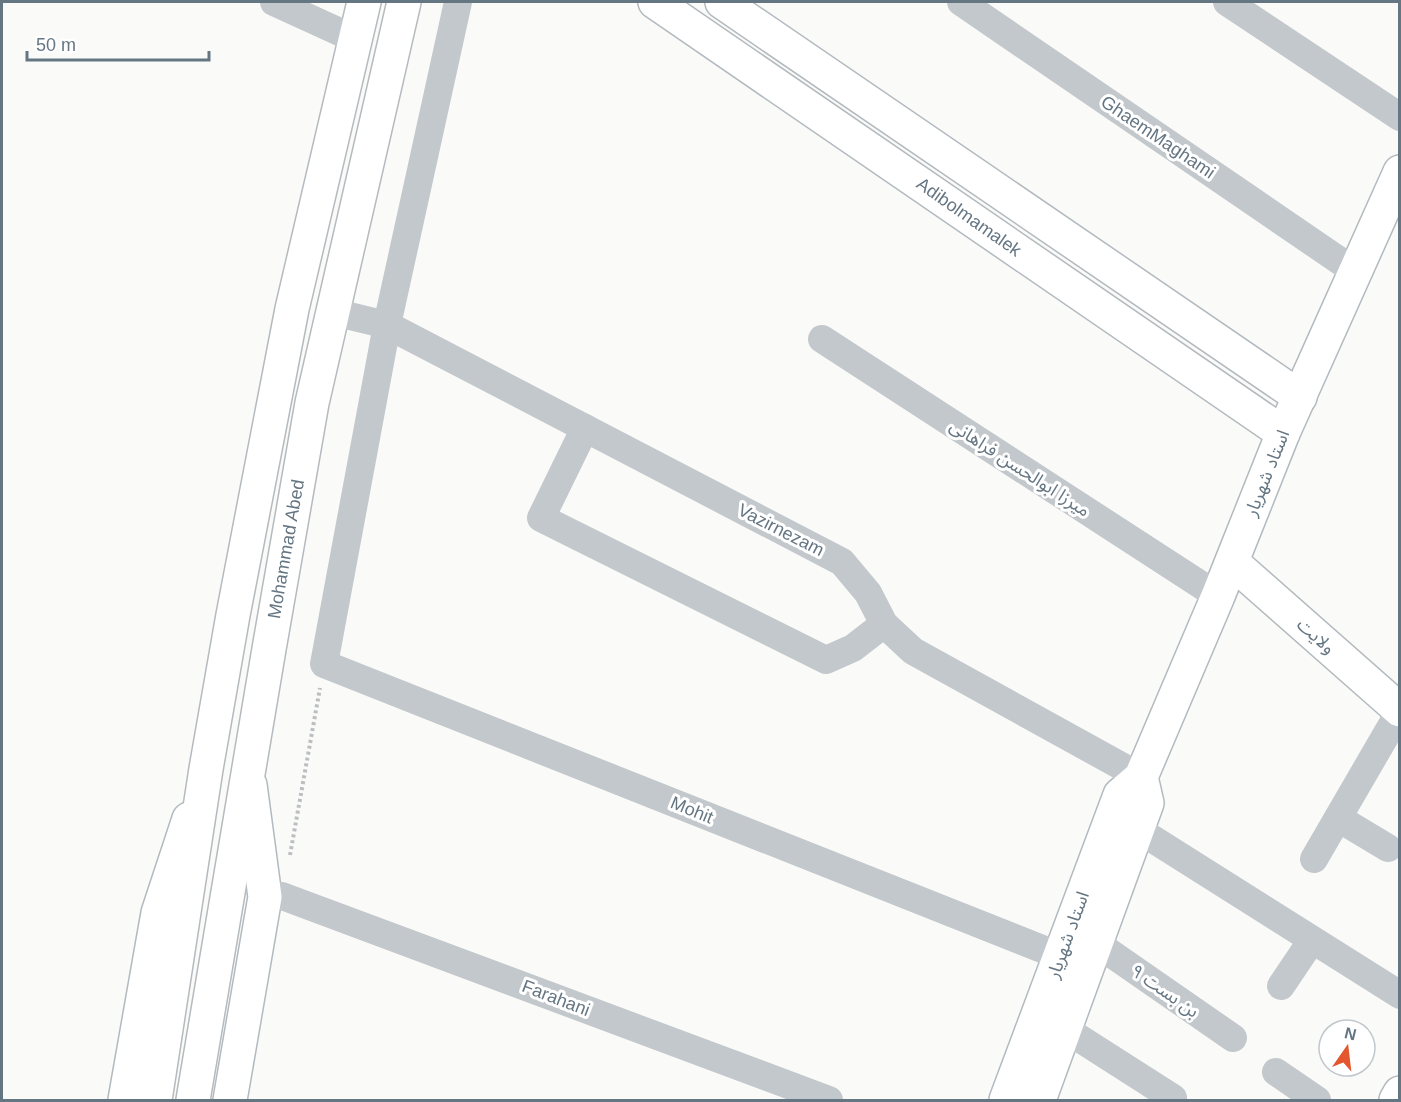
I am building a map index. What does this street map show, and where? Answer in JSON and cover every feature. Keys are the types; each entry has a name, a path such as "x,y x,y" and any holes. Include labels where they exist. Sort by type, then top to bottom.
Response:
{"street":[{"path":"274,2 355,39"},
{"path":"155,1101 206,769 292,309 364,2"},
{"name":"Mohammad Abed","path":"194,1101 268,649 312,403 404,2"},
{"path":"324,664 387,326 458,2"},
{"name":"Adibolmamalek","path":"655,2 1283,433"},
{"name":"Adibolmamalek","path":"722,2 1300,397"},
{"name":"GhaemMaghami","path":"961,2 1356,272"},
{"path":"1227,2 1400,117"},
{"name":"استاد شهریار","path":"1039,1101 1065,1029 1120,795 1141,777 1218,596 1283,433 1400,172"},
{"name":"Vazirnezam","path":"333,312 387,326 842,562 868,593 884,624 913,651 1141,777"},
{"name":"میرزا ابوالحسن فراهانی","path":"822,339 1218,596"},
{"path":"585,428 542,518 826,660 853,648 884,624"},
{"name":"ولایت","path":"1232,562 1400,710"},
{"path":"229,643 268,649"},
{"name":"Mohit","path":"324,664 1081,955"},
{"path":"1314,859 1400,710"},
{"path":"125,1101 158,913 206,769"},
{"path":"230,1101 265,897 248,775"},
{"name":"استاد شهریار","path":"1006,1101 1081,955 1137,829 1146,804 1141,777"},
{"path":"1338,818 1388,848"},
{"path":"1137,829 1400,995"},
{"name":"Farahani","path":"282,896 829,1101"},
{"path":"1281,986 1312,940"},
{"name":"بن بست ۹","path":"1081,955 1233,1038"},
{"path":"1065,1029 1173,1098"},
{"path":"1276,1072 1317,1101"},
{"path":"1396,1101 1400,1093"}],"path":[{"path":"282,896 324,664"}]}
